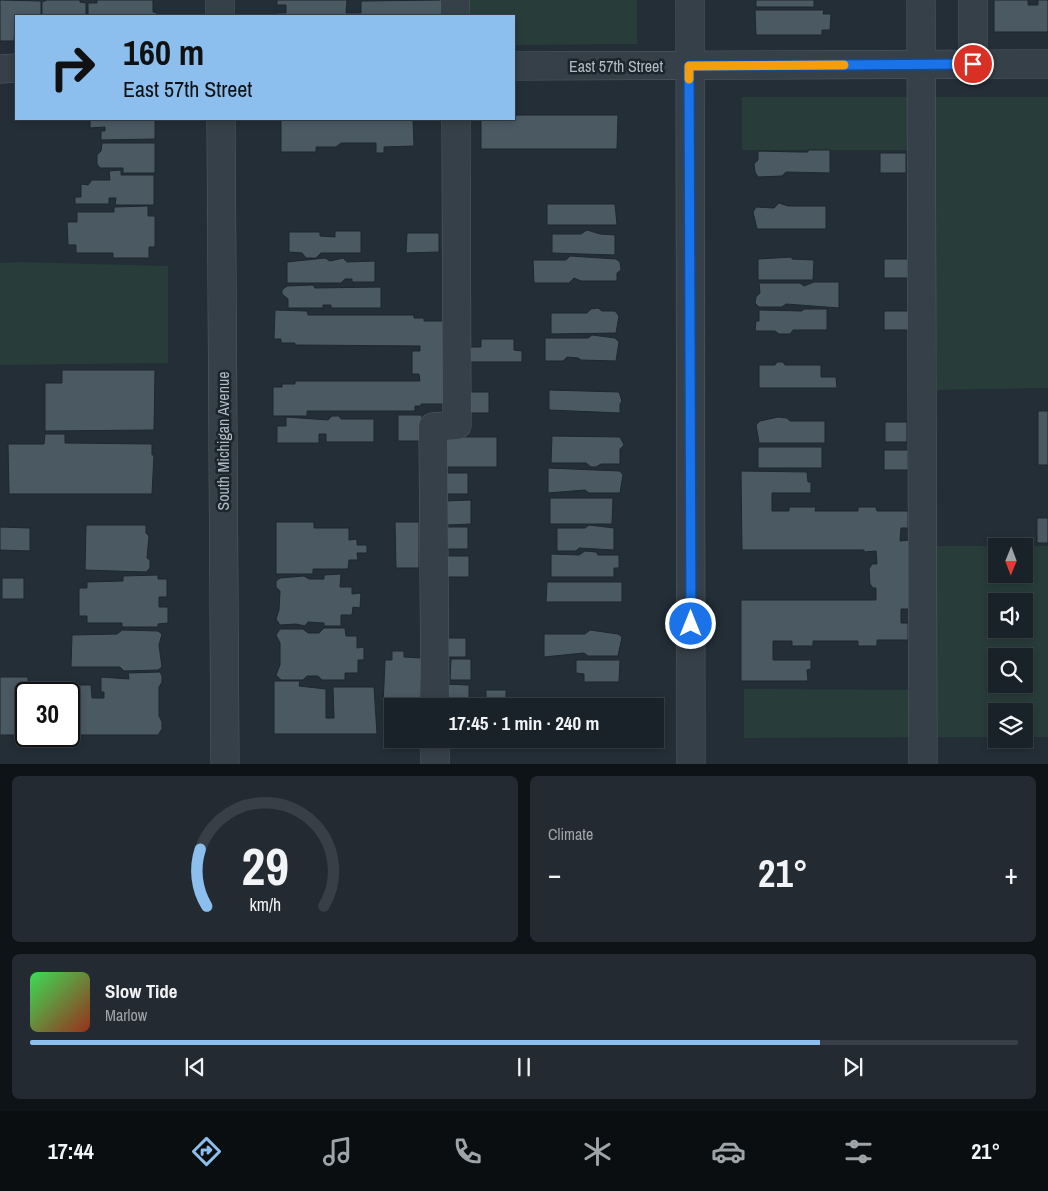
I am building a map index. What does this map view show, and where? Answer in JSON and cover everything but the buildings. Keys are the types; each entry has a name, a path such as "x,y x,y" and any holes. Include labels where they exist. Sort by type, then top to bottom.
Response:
{"street":[{"path":"220,0 220,15"},
{"path":"455,0 455,15"},
{"path":"690,0 691,764"},
{"path":"921,0 923,764"},
{"path":"973,0 973,64"},
{"name":"East 57th Street","path":"515,66 1048,64"},
{"path":"0,69 15,68"},
{"name":"South Michigan Avenue","path":"221,120 225,764"},
{"path":"435,698 433,427 457,425 456,120"},
{"path":"435,748 435,764"}],"green space":[{"path":"465,0 637,0 637,44 515,45 515,15 465,15"},
{"path":"742,97 1048,97 1048,388 937,390 934,150 742,150"},
{"path":"0,263 168,266 168,363 0,365"},
{"path":"935,546 988,546 988,583 1033,583 1033,546 1048,546 1048,737 1033,737 1033,703 988,703 988,737 744,738 744,689 934,690"}],"slow traffic":[{"path":"689,79 689,66 844,65"}],"route":[{"path":"691,624 689,66 973,64"}]}
